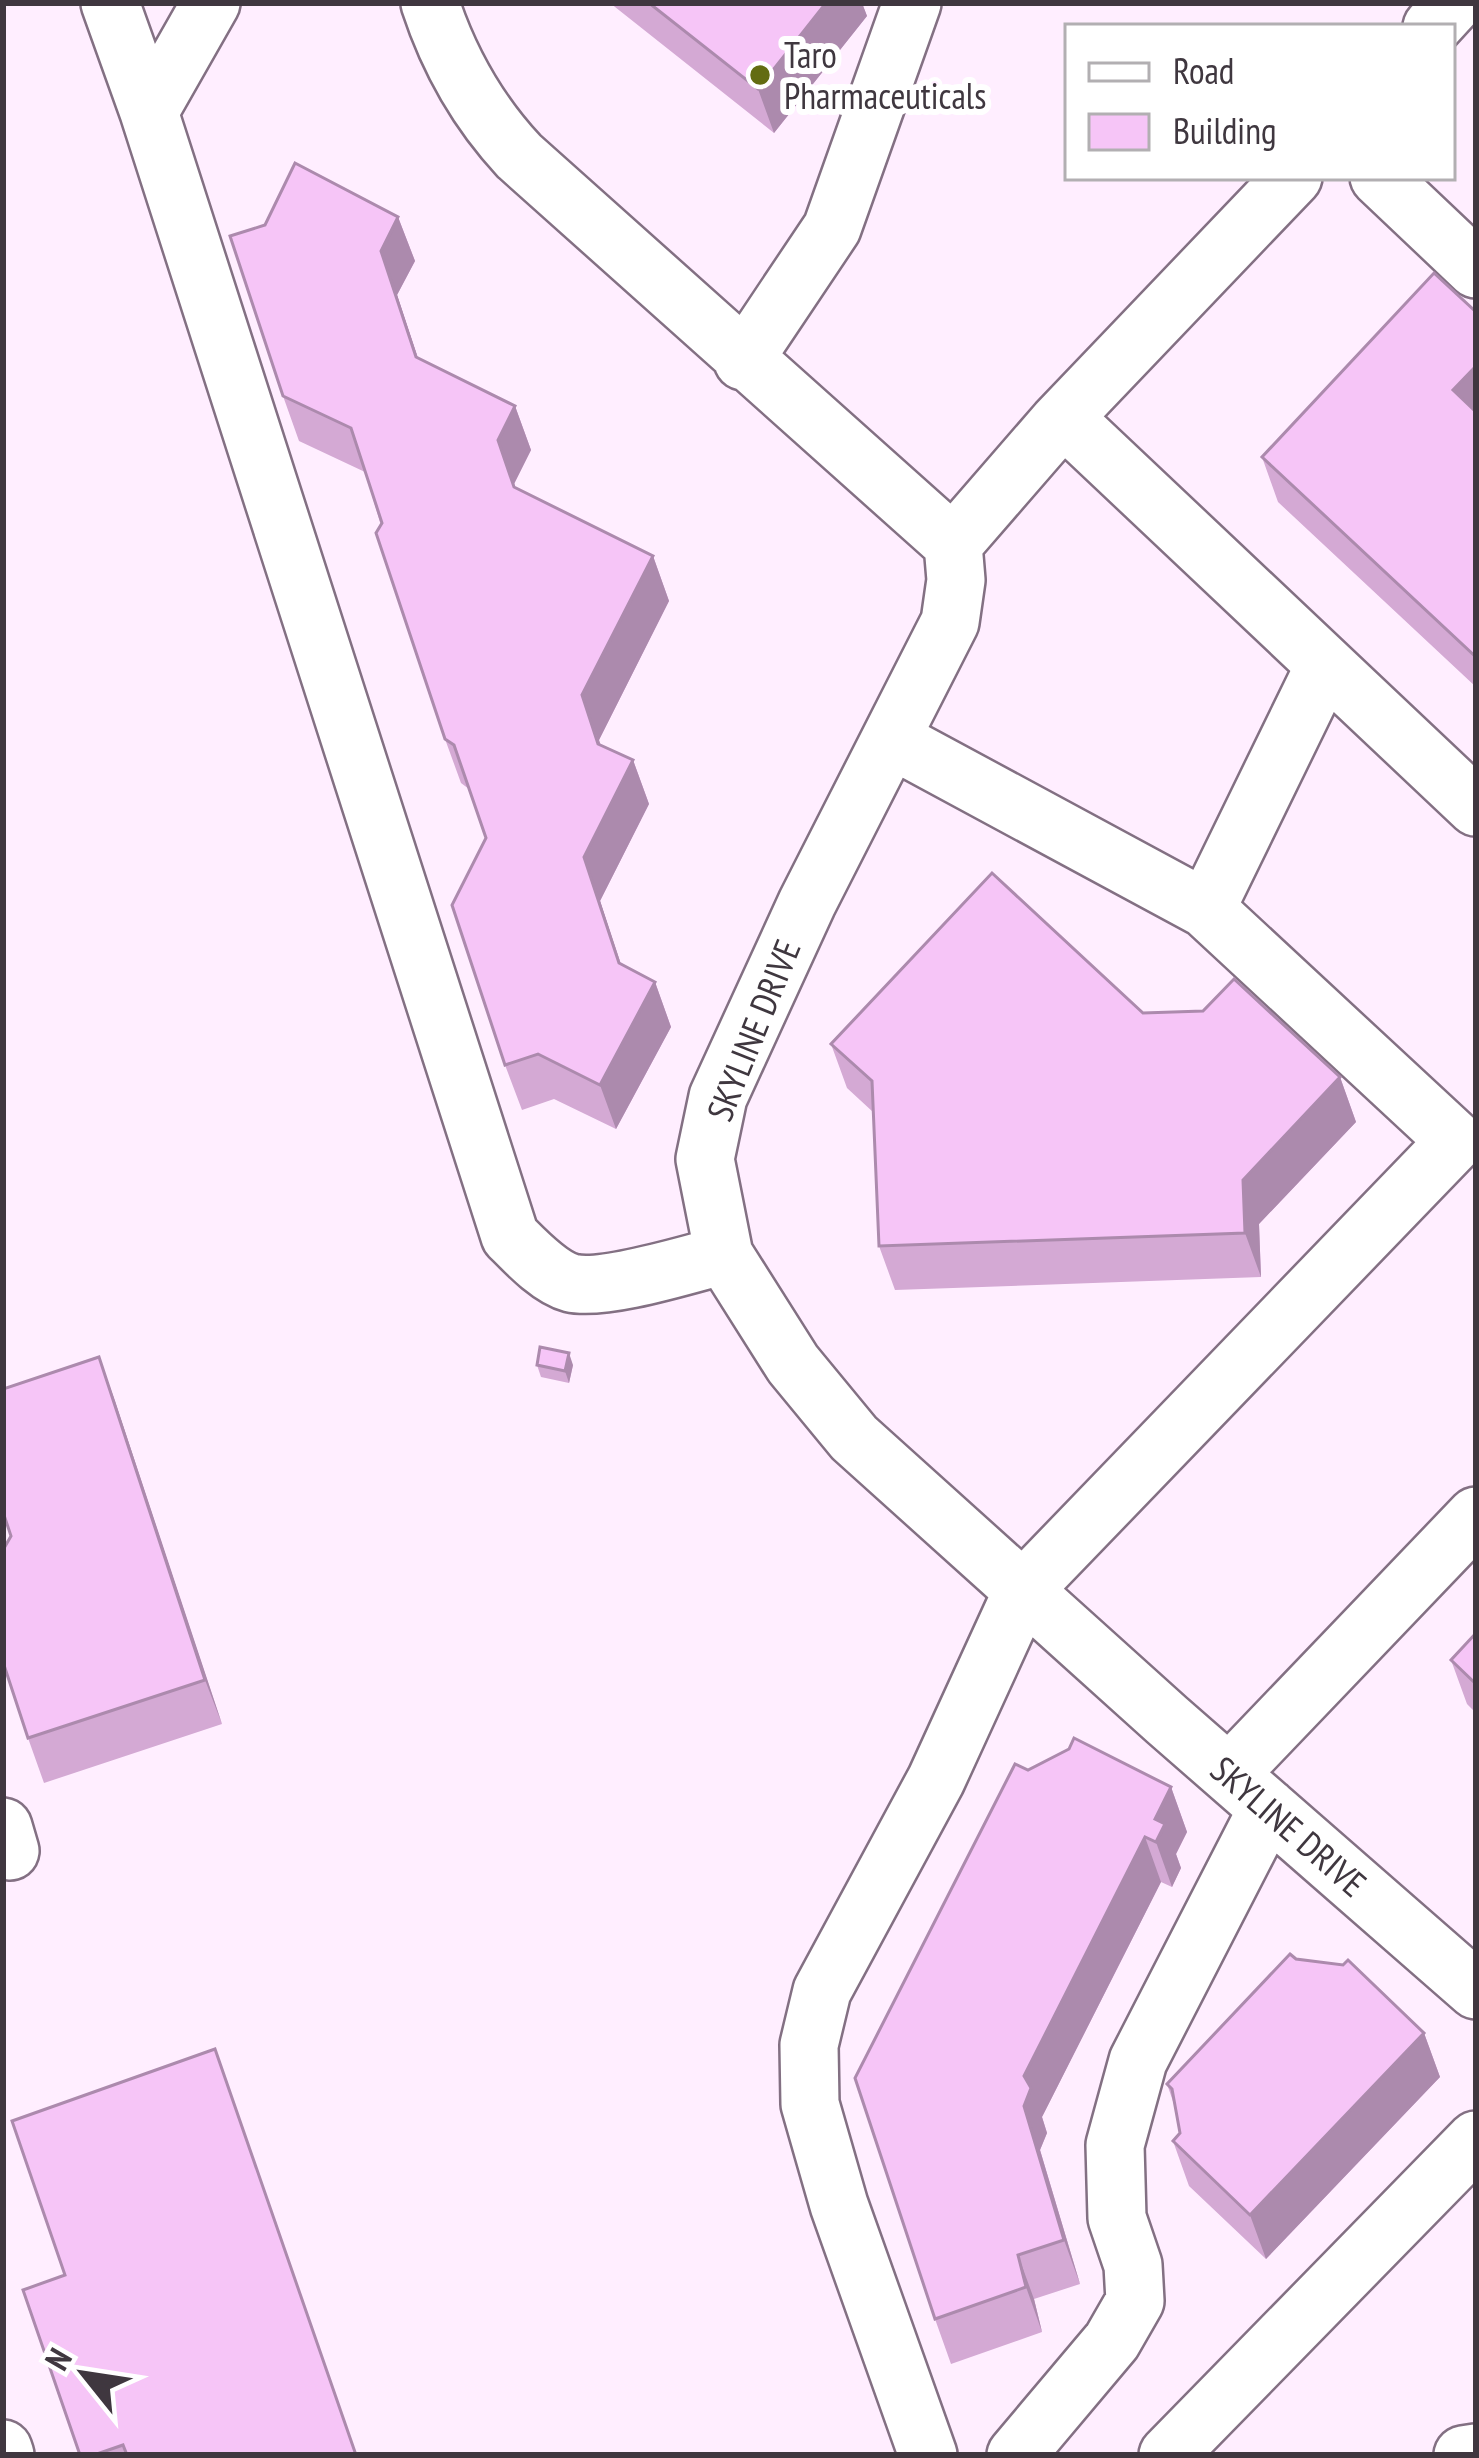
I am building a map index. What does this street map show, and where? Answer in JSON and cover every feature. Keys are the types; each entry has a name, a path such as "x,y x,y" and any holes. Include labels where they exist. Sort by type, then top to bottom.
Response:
{"street":[{"path":"110,3 511,1235 529,1255 571,1283 637,1277 724,1255"},
{"path":"149,112 211,3"},
{"path":"430,3 486,122 743,361 952,544 1064,418 1290,180"},
{"path":"743,361 832,228 912,3"},
{"path":"1382,180 1476,269"},
{"path":"1064,418 1476,807"},
{"name":"SKYLINE DRIVE","path":"952,544 956,580 950,622 807,903 718,1097 705,1160 724,1255 793,1364 854,1438 1476,1990"},
{"path":"1206,909 1325,665"},
{"path":"891,739 1206,909 1466,1130 1023,1590 936,1780 822,1991 809,2045 810,2104 839,2205 928,2455"},
{"path":"1016,2455 1112,2341 1135,2301 1133,2265 1117,2218 1115,2145 1138,2061 1249,1791 1476,1516"},
{"path":"1168,2455 1476,2140"},
{"path":"1463,2455 1476,2453"}],"building":[{"path":"649,3 826,3 758,89"},
{"path":"295,163 398,217 381,251 416,357 515,406 498,440 514,487 653,556 582,695 598,744 633,760 584,857 619,963 655,982 600,1085 538,1054 505,1065 452,905 486,838 454,745 445,739 376,533 382,523 351,428 283,396 230,236 265,225"},
{"path":"1434,273 1476,312 1476,366 1453,390 1476,412 1476,657 1262,457"},
{"path":"992,873 1143,1013 1203,1011 1234,979 1340,1077 1243,1180 1245,1233 879,1246 872,1081 831,1044"},
{"path":"540,1347 569,1353 565,1371 537,1365"},
{"path":"99,1357 205,1680 28,1738 3,1662 3,1550 11,1536 3,1512 3,1389"},
{"path":"1476,1633 1476,1684 1451,1660"},
{"path":"1074,1738 1171,1787 1155,1819 1165,1824 1156,1842 1145,1837 1024,2076 1031,2088 1024,2106 1064,2240 1018,2255 1026,2287 935,2319 855,2078 1015,1764 1028,1770 1069,1749"},
{"path":"1290,1954 1296,1959 1343,1965 1348,1960 1424,2033 1250,2215 1173,2141 1180,2133 1167,2084"},
{"path":"215,2049 356,2455 127,2455 123,2445 80,2455 23,2290 65,2275 12,2121"}],"place":[{"name":"Taro Pharmaceuticals","path":"760,75"}]}
